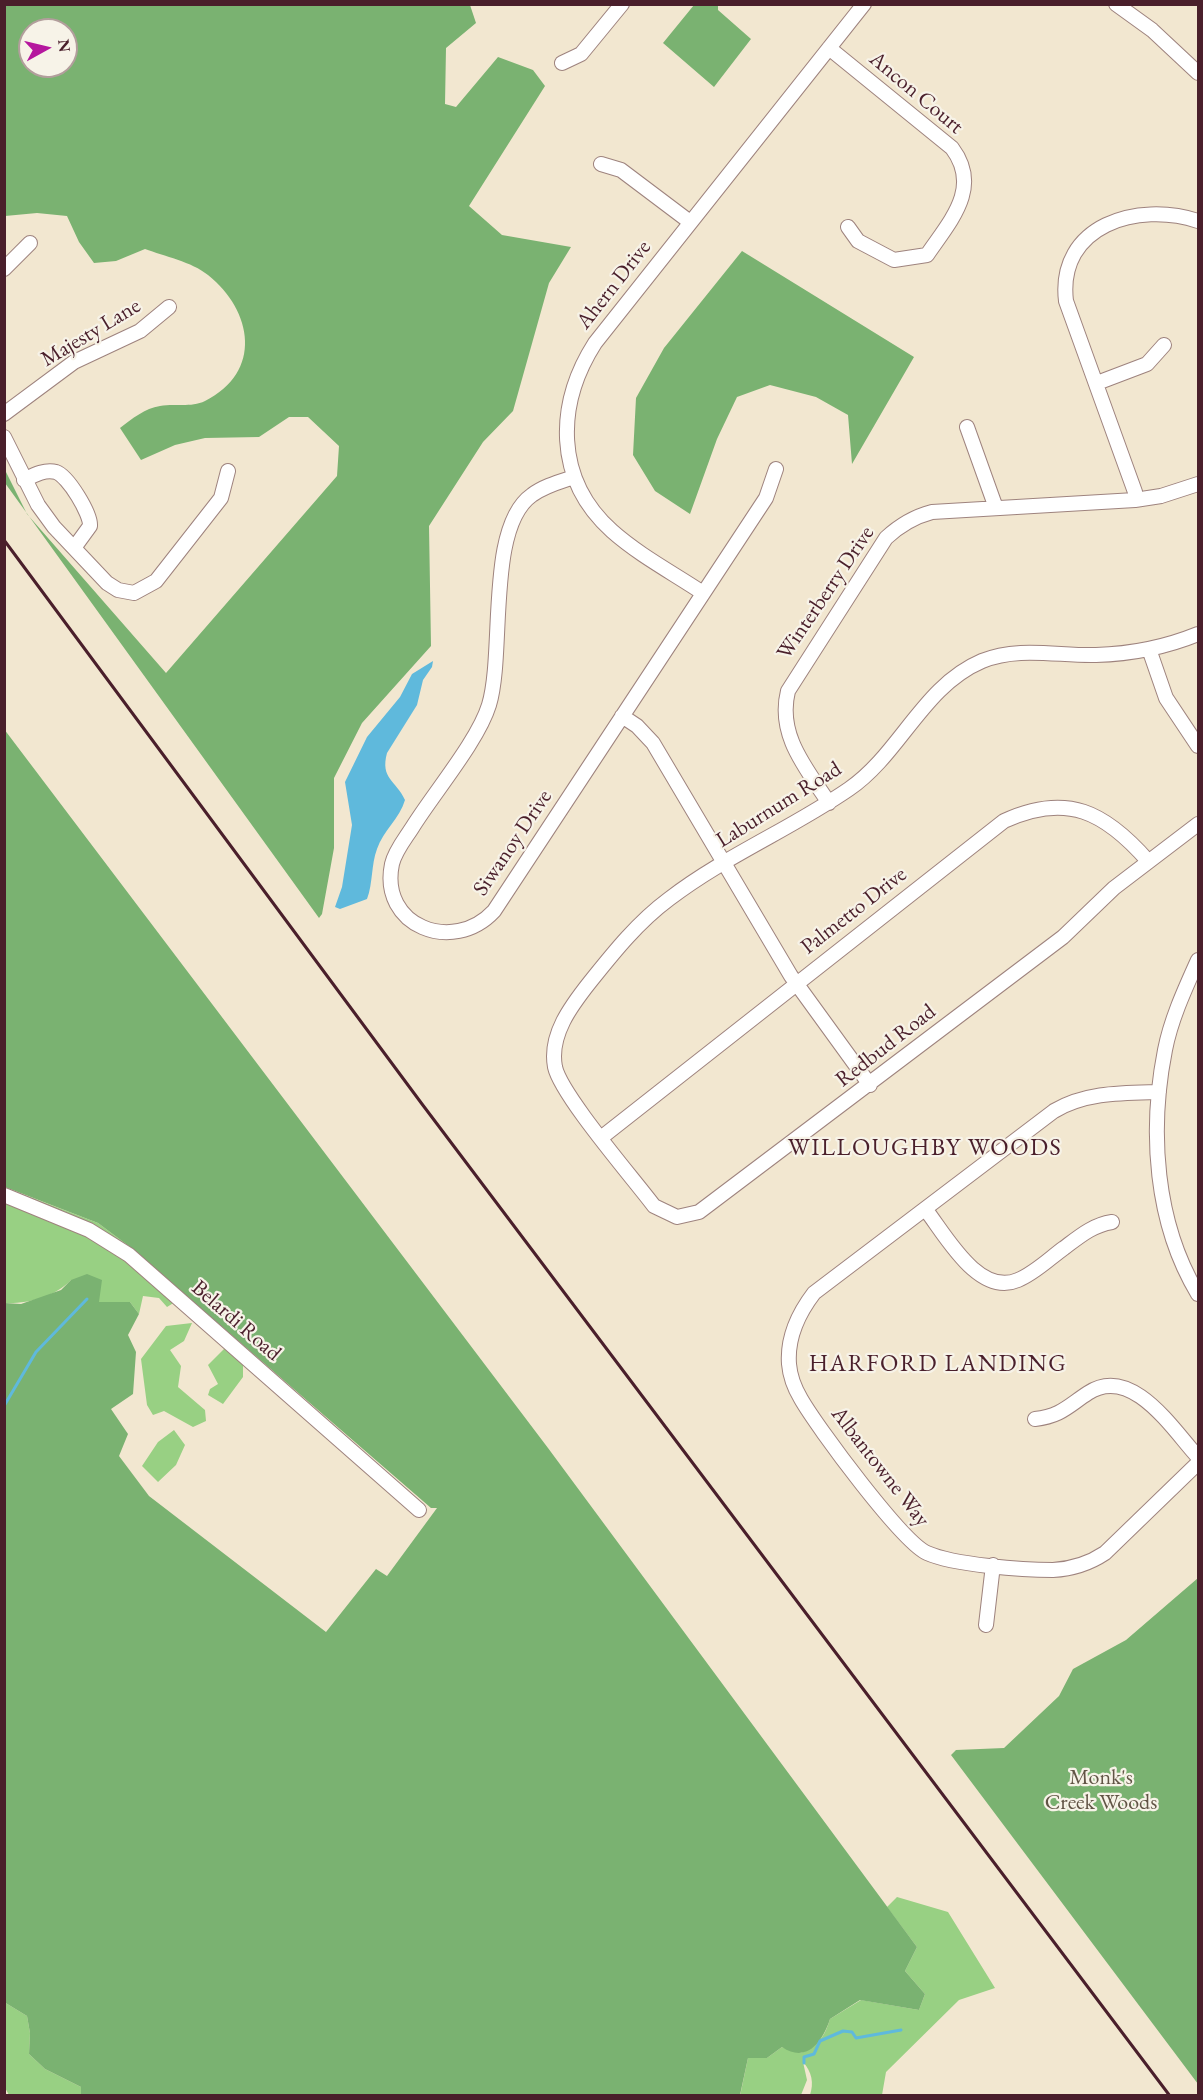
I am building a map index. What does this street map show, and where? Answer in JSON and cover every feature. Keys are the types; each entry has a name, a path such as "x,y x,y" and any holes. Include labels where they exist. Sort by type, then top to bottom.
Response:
{"street":[{"path":"562,63 581,54 622,4"},
{"name":"Ahern Drive","path":"703,593 611,531 585,498 574,477 568,447 567,414 581,365 595,343 864,4"},
{"path":"1116,4 1152,30 1198,73"},
{"name":"Ancon Court","path":"829,48 952,148 961,161 965,177 964,195 927,255 894,260 858,241 848,227"},
{"path":"601,164 621,170 690,222"},
{"path":"1135,500 1135,492 1066,301 1064,286 1069,264 1080,243 1100,227 1136,216 1163,215 1198,221"},
{"path":"4,270 30,243"},
{"name":"Majesty Lane","path":"4,414 74,362 140,331 169,308"},
{"path":"1096,383 1147,364 1164,345"},
{"path":"968,427 996,508"},
{"path":"4,437 24,480 43,512 106,583 118,590 134,593 156,581 221,498 228,471"},
{"name":"Siwanoy Drive","path":"574,477 531,495 518,508 510,524 501,582 494,686 488,706 481,725 410,831 393,863 392,878 396,897 413,922 426,930 457,934 484,923 499,904 766,498 776,469"},
{"path":"24,480 41,472 56,472 87,510 90,526 74,548"},
{"name":"Winterberry Drive","path":"829,803 788,735 784,704 796,675 886,538 897,528 917,516 932,512 1135,500 1161,496 1198,484"},
{"name":"Laburnum Road","path":"602,1137 561,1084 555,1069 556,1037 563,1021 581,994 643,921 694,881 829,803 854,786 885,756 950,681 983,660 1020,653 1095,655 1149,649 1198,634"},
{"path":"1149,649 1166,698 1198,746"},
{"path":"622,716 637,726 653,743 796,983 870,1085"},
{"name":"Palmetto Drive","path":"602,1137 1004,821 1018,814 1063,807 1091,813 1124,834 1148,861"},
{"name":"Redbud Road","path":"602,1137 654,1206 671,1216 687,1216 708,1208 1063,937 1148,861 1198,824"},
{"path":"1198,960 1175,1015 1165,1049 1159,1092 1157,1134 1162,1196 1176,1246 1198,1294"},
{"name":"Albantowne Way","path":"1159,1092 1092,1096 1066,1104 814,1293 799,1313 793,1329 789,1365 797,1391 811,1414 909,1540 927,1553 940,1557 993,1565 1054,1570 1094,1560 1198,1463"},
{"name":"Belardi Road","path":"4,1195 89,1230 129,1255 419,1510"},
{"path":"926,1210 974,1271 985,1280 1001,1283 1017,1281 1094,1226 1112,1222"},
{"path":"1035,1419 1058,1415 1096,1389 1109,1386 1128,1387 1145,1400 1198,1457"},
{"path":"986,1625 993,1565"}],"green space":[{"path":"5,4 470,5 476,23 446,48 445,104 456,107 498,57 533,70 545,86 469,206 502,235 571,247 549,283 513,411 483,442 429,526 431,646 362,723 334,778 334,848 322,914 319,918 29,516 166,673 337,476 339,446 308,417 289,417 259,437 205,438 175,445 141,460 120,428 139,414 154,407 205,401 224,389 236,374 243,358 245,341 242,323 235,306 223,290 201,270 145,249 116,261 94,263 79,242 67,216 37,213 5,216"},
{"path":"694,5 718,5 718,10 751,39 714,87 663,43"},
{"path":"742,251 914,357 852,464 848,415 816,397 770,385 737,397 717,439 690,514 655,491 633,455 636,398 664,348"},
{"path":"4,468 26,512 5,483"},
{"path":"4,729 548,1448 917,1947 905,1971 925,1994 919,2010 860,2000 830,2019 823,2035 813,2048 799,2053 782,2047 767,2058 748,2058 740,2095 81,2095 81,2087 45,2069 29,2054 30,2033 27,2016 4,2002 5,1303 21,1304 61,1290 71,1280 87,1274 102,1280 99,1302 130,1302 139,1314 128,1335 136,1352 133,1394 111,1409 128,1434 119,1456 149,1496 326,1632 376,1569 387,1576 437,1508 431,1508 130,1247 98,1223 5,1187"},
{"path":"4,1187 98,1223 130,1247 122,1253 175,1302 167,1307 159,1298 143,1296 139,1314 130,1302 99,1302 71,1280 49,1295 22,1302 5,1303"},
{"path":"192,1323 184,1341 170,1350 181,1366 178,1387 205,1410 206,1421 193,1427 164,1411 153,1415 147,1405 141,1359 166,1326"},
{"path":"226,1347 243,1364 243,1377 223,1404 208,1395 210,1389 218,1384 208,1365"},
{"path":"174,1430 185,1445 176,1465 158,1482 142,1466 158,1442"},
{"name":"Monk's Creek Woods","path":"1198,1578 1198,2084 951,1755 956,1750 1004,1748 1059,1696 1073,1669 1126,1640"},
{"path":"897,1897 948,1912 995,1988 959,2000 886,2072 882,2095 810,2095 811,2078 803,2062 807,2080 801,2095 740,2096 748,2058 767,2058 782,2047 801,2053 820,2040 830,2019 861,2000 919,2010 925,1994 905,1971 917,1947 887,1907"},
{"path":"4,2002 27,2016 30,2033 29,2054 45,2069 81,2087 81,2095 9,2095 4,2086"}],"water":[{"path":"433,661 432,667 423,680 417,705 387,753 385,762 387,774 405,800 403,807 377,849 367,899 340,909 335,907 342,887 352,825 345,782 367,737 400,697 412,674"}],"waterway":[{"path":"4,1406 36,1352 87,1299"},
{"path":"804,2063 804,2057 814,2054 820,2041 843,2031 852,2032 856,2038 901,2030"}],"railway":[{"path":"4,540 422,1104 1170,2096"}],"district":[{"name":"WILLOUGHBY WOODS","path":"925,1148"},
{"name":"HARFORD LANDING","path":"938,1364"}]}
